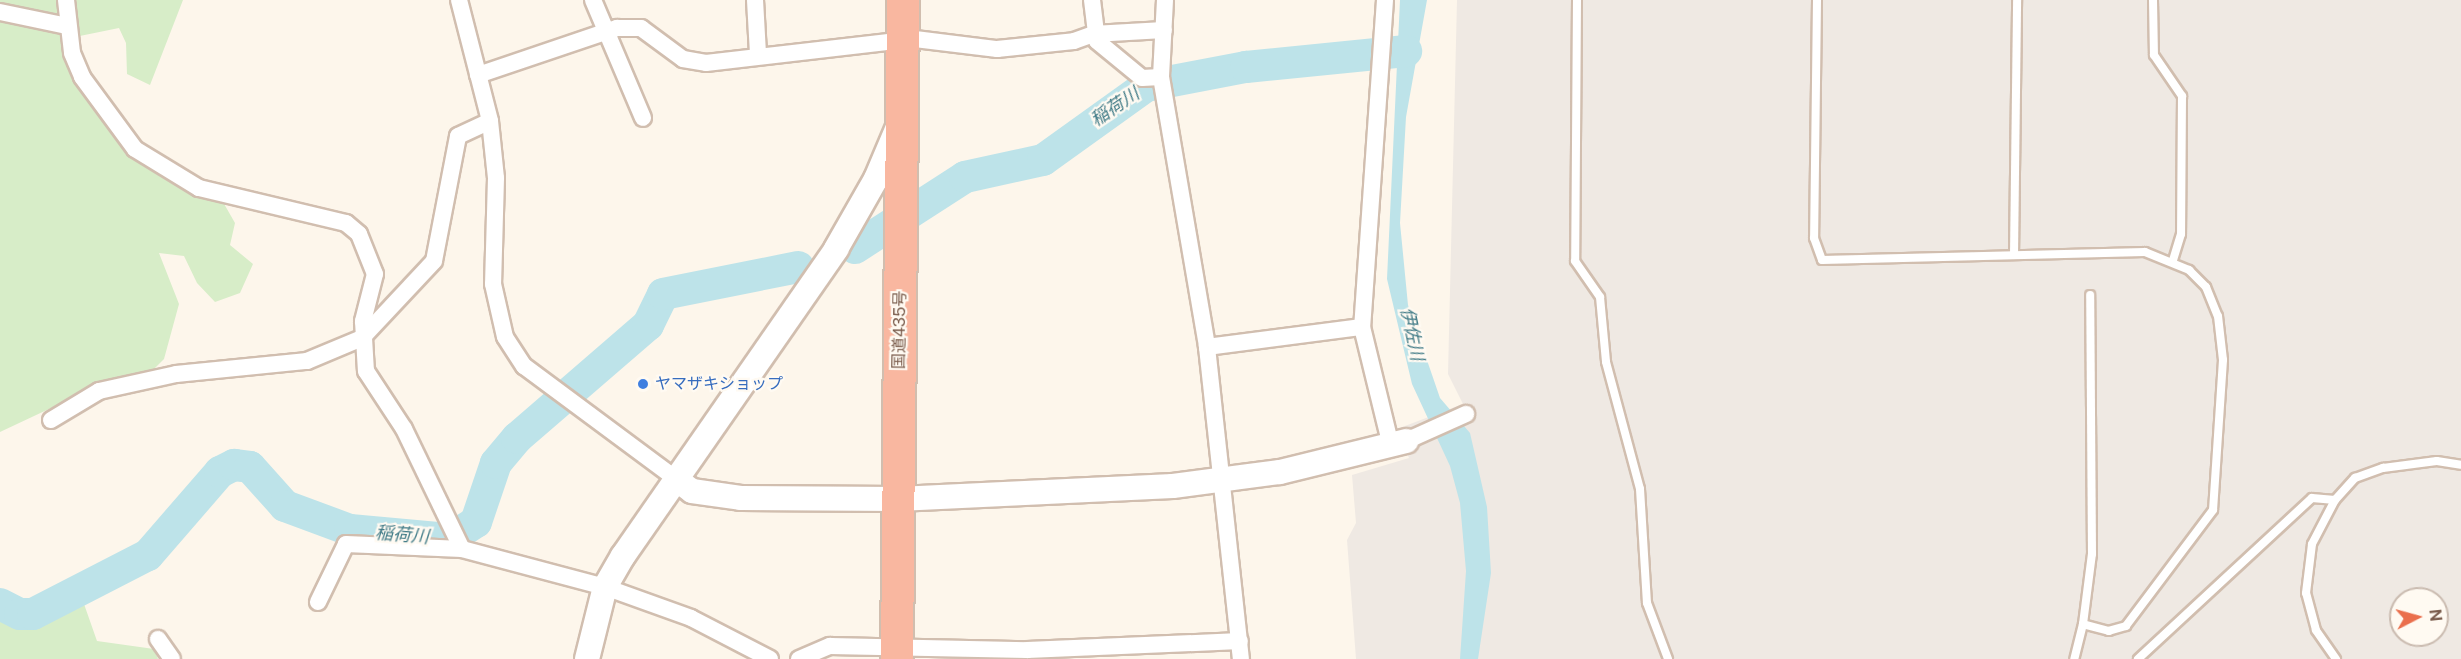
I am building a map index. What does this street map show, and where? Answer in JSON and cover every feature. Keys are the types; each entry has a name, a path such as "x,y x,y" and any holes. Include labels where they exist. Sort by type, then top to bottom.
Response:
{"highway":[{"name":"国道435号","path":"897,652 903,0"}],"street":[{"path":"66,0 67,26 72,53 105,113 135,149 169,173 199,188 346,223 359,234 375,273 362,338 366,371 404,429 462,549"},
{"path":"459,0 490,121 496,178 493,284 505,337 524,366 676,479 711,496 898,499 1223,482 1399,443 1466,414"},
{"path":"593,0 643,118"},
{"path":"755,0 758,53"},
{"path":"1092,0 1093,34 1142,78 1161,77"},
{"path":"1165,0 1161,77 1207,347 1241,659"},
{"path":"1385,0 1362,327 1399,443"},
{"path":"0,12 67,26"},
{"path":"478,75 514,68 607,30 641,28 683,59 706,63 758,53 936,39 996,49 1074,41 1093,34 1164,30"},
{"path":"587,659 605,587 859,212 902,116"},
{"path":"51,420 99,391 176,374 307,361 362,338 434,261 458,136 490,121"},
{"path":"1207,347 1362,327"},
{"path":"318,602 346,544 462,549 605,587 690,618 770,659"},
{"path":"158,639 172,659"},
{"path":"799,659 830,646 897,652 1027,650 1240,641"}],"lane":[{"path":"1577,0 1575,261 1600,297 1606,362 1640,489 1647,603 1654,634 1668,659"},
{"path":"1817,0 1814,238 1822,260 2145,252 2173,260 2206,287 2218,316 2223,360 2215,502 2202,531 2126,626 2109,631 2083,624"},
{"path":"2014,255 2017,0"},
{"path":"2153,0 2154,55 2182,96 2181,234 2173,260"},
{"path":"2074,659 2083,624 2092,554 2090,296"},
{"path":"2336,659 2316,630 2306,593 2312,544 2335,500 2355,478 2383,468 2437,460 2461,465"},
{"path":"2138,659 2312,498 2335,500"}],"shaded area":[{"path":"1457,0 2461,0 2461,659 1356,659 1347,540 1356,523 1352,475 1409,458 1397,429 1463,404 1448,374"}],"green space":[{"path":"0,0 183,0 150,85 127,74 126,43 119,28 65,39 84,95 121,140 171,183 223,202 235,223 230,245 253,264 240,293 215,302 197,283 184,256 159,253 179,304 164,359 148,375 100,385 0,432"},
{"path":"84,604 97,641 154,649 158,659 0,659 0,614 29,628"}],"water":[{"name":"伊佐川","path":"1400,0 1427,0 1406,117 1400,223 1408,305 1440,398 1470,433 1487,507 1491,573 1478,659 1460,659 1466,571 1460,503 1450,466 1412,384 1387,279"}],"waterway":[{"name":"稲荷川","path":"855,248 965,177 1043,160 1146,86 1246,67 1406,51"},
{"name":"稲荷川","path":"0,604 20,614 33,614 148,555 220,472 234,465 250,467 285,506 350,530 438,538 459,533 476,522 496,463 517,438 648,325 663,294 798,267"}],"place":[{"name":"ヤマザキショップ","path":"643,384"}]}
